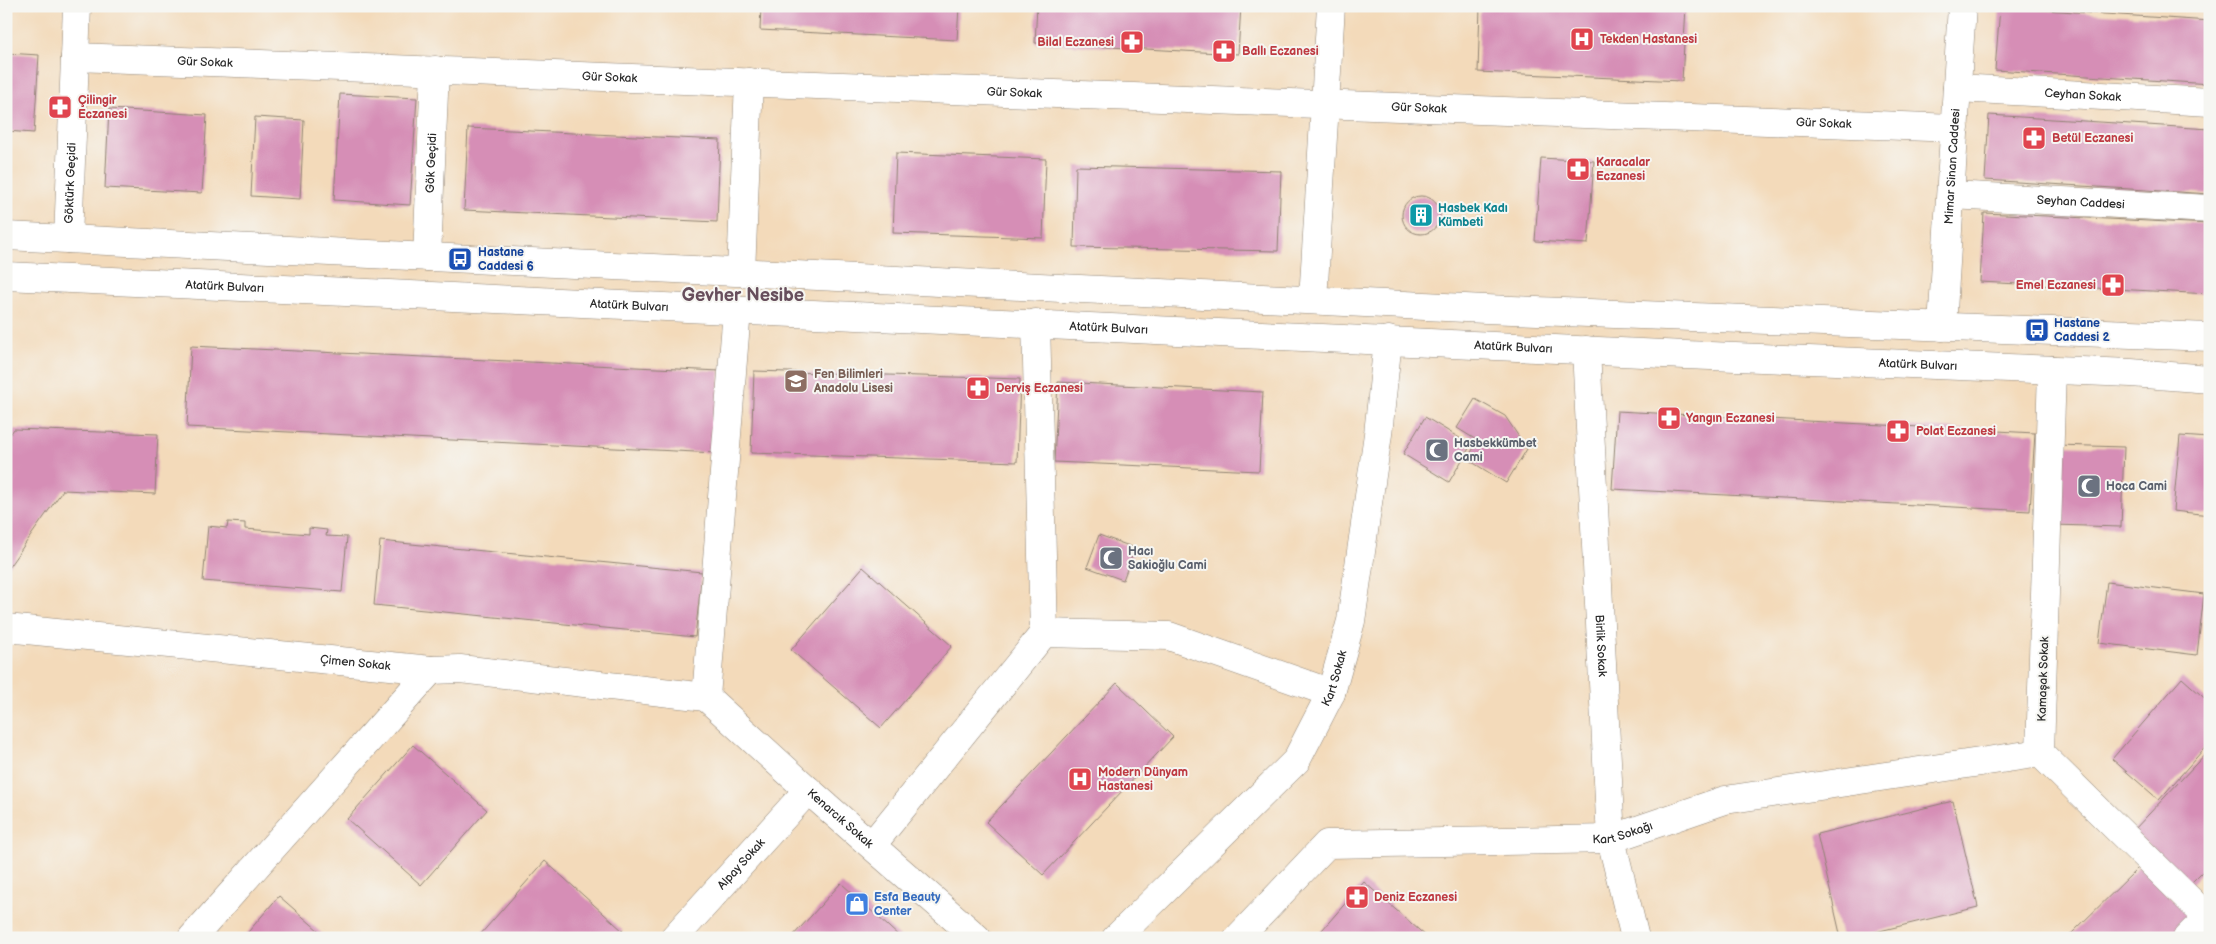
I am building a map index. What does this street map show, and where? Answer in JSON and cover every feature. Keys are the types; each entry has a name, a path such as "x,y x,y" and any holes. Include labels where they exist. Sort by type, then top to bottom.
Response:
{"main road":[{"name":"Göktürk Geçidi","path":"68,239 77,6"},
{"path":"1313,300 1331,6"},
{"name":"Mimar Sinan Caddesi","path":"1942,327 1962,6"},
{"name":"Gür Sokak","path":"75,57 1955,128"},
{"name":"Gök Geçidi","path":"427,257 435,70"},
{"path":"741,272 749,82"},
{"name":"Ceyhan Sokak","path":"1958,88 2210,102"},
{"name":"Seyhan Caddesi","path":"1951,195 2210,209"},
{"path":"6,236 1313,300 2210,337"},
{"name":"Atatürk Bulvarı","path":"6,276 2052,370 2210,379"},
{"path":"706,697 737,310"},
{"path":"872,845 1044,633 1036,323"},
{"name":"Kart Sokak","path":"1116,938 1296,761 1331,692 1351,621 1354,603 1378,434 1388,340"},
{"name":"Birlik Sokak","path":"1586,350 1611,839 1635,938"},
{"name":"Kamaşak Sokak","path":"2040,753 2052,370"},
{"name":"Çimen Sokak","path":"6,628 431,670 460,669 706,697"},
{"path":"1044,633 1169,636 1331,692"},
{"path":"192,938 431,670"},
{"name":"Kenarcık Sokak","path":"706,697 808,790 977,938"},
{"path":"2040,753 2208,916 2186,938"},
{"name":"Kart Sokağı","path":"1238,938 1327,844 1611,839 1725,800 2040,753"},
{"name":"Alpay Sokak","path":"674,938 808,790"}],"building":[{"path":"761,6 959,6 957,40 760,30"},
{"path":"1037,6 1241,6 1238,54 1035,43"},
{"name":"Tekden Hastanesi","path":"1480,6 1686,6 1682,81 1478,72"},
{"path":"2000,7 2210,21 2210,84 1995,70"},
{"path":"6,53 39,55 34,133 6,131"},
{"path":"340,94 417,98 410,205 334,200"},
{"path":"109,109 207,115 202,193 105,188"},
{"path":"1989,115 2210,129 2210,194 1985,180"},
{"path":"255,117 304,120 300,199 251,196"},
{"path":"468,128 720,140 717,222 464,210"},
{"path":"896,153 1046,159 1043,238 893,233"},
{"path":"1541,158 1594,161 1588,244 1535,241"},
{"path":"1076,166 1281,171 1278,251 1074,247"},
{"name":"Hasbek Kadı Kümbeti","path":"1421,196 1428,197 1434,202 1439,208 1439,222 1434,228 1428,233 1421,234 1414,233 1408,228 1403,222 1402,215 1403,208 1408,202 1414,197"},
{"path":"1984,213 2210,224 2210,294 1980,282"},
{"path":"191,346 720,371 716,453 187,427"},
{"path":"754,371 1020,379 1017,462 751,453"},
{"path":"1058,382 1263,392 1259,471 1054,462"},
{"path":"1475,399 1505,416 1527,449 1506,483 1467,459 1478,441 1457,428"},
{"path":"1617,411 2035,433 2030,511 1612,489"},
{"name":"Hasbekkümbet Cami","path":"1425,417 1471,445 1449,482 1403,454"},
{"path":"14,429 158,434 155,494 63,490 6,571 6,440"},
{"path":"2180,436 2210,438 2210,515 2173,511"},
{"name":"Hoca Cami","path":"2057,445 2124,447 2121,527 2054,525"},
{"path":"228,522 245,523 245,529 309,534 309,528 327,530 326,536 347,537 342,592 203,581 208,526 227,528"},
{"name":"Hacı Sakioğlu Cami","path":"1099,535 1135,548 1123,580 1087,567"},
{"path":"380,541 702,572 695,637 374,605"},
{"path":"863,567 952,646 881,728 791,650"},
{"path":"2107,582 2204,594 2197,655 2099,643"},
{"path":"2182,678 2210,703 2210,742 2159,800 2112,759"},
{"name":"Modern Dünyam Hastanesi","path":"1117,683 1173,737 1043,875 986,822"},
{"path":"413,745 487,810 421,885 347,819"},
{"path":"2210,749 2210,864 2189,885 2133,831"},
{"path":"1953,801 1978,907 1851,938 1841,938 1817,834"},
{"path":"545,861 623,931 617,938 480,938 479,936"},
{"path":"2140,866 2193,919 2174,938 2067,938"},
{"path":"1364,882 1427,937 1315,938"},
{"path":"841,883 901,938 791,938"},
{"path":"279,896 327,938 243,938"}],"place":[{"name":"Tekden Hastanesi","path":"1582,39"},
{"name":"Bilal Eczanesi","path":"1132,42"},
{"name":"Ballı Eczanesi","path":"1224,51"},
{"name":"Çilingir Eczanesi","path":"60,107"},
{"name":"Betül Eczanesi","path":"2034,138"},
{"name":"Karacalar Eczanesi","path":"1578,169"},
{"name":"Hasbek Kadı Kümbeti","path":"1421,215"},
{"name":"Hastane Caddesi 6","path":"460,259"},
{"name":"Emel Eczanesi","path":"2113,285"},
{"name":"Hastane Caddesi 2","path":"2037,330"},
{"name":"Fen Bilimleri Anadolu Lisesi","path":"796,381"},
{"name":"Derviş Eczanesi","path":"978,388"},
{"name":"Yangın Eczanesi","path":"1669,418"},
{"name":"Polat Eczanesi","path":"1898,431"},
{"name":"Hasbekkümbet Cami","path":"1437,450"},
{"name":"Hoca Cami","path":"2089,486"},
{"name":"Hacı Sakioğlu Cami","path":"1111,558"},
{"name":"Modern Dünyam Hastanesi","path":"1080,779"},
{"name":"Deniz Eczanesi","path":"1357,897"},
{"name":"Esfa Beauty Center","path":"857,904"}],"district":[{"name":"Gevher Nesibe","path":"743,295"}]}
